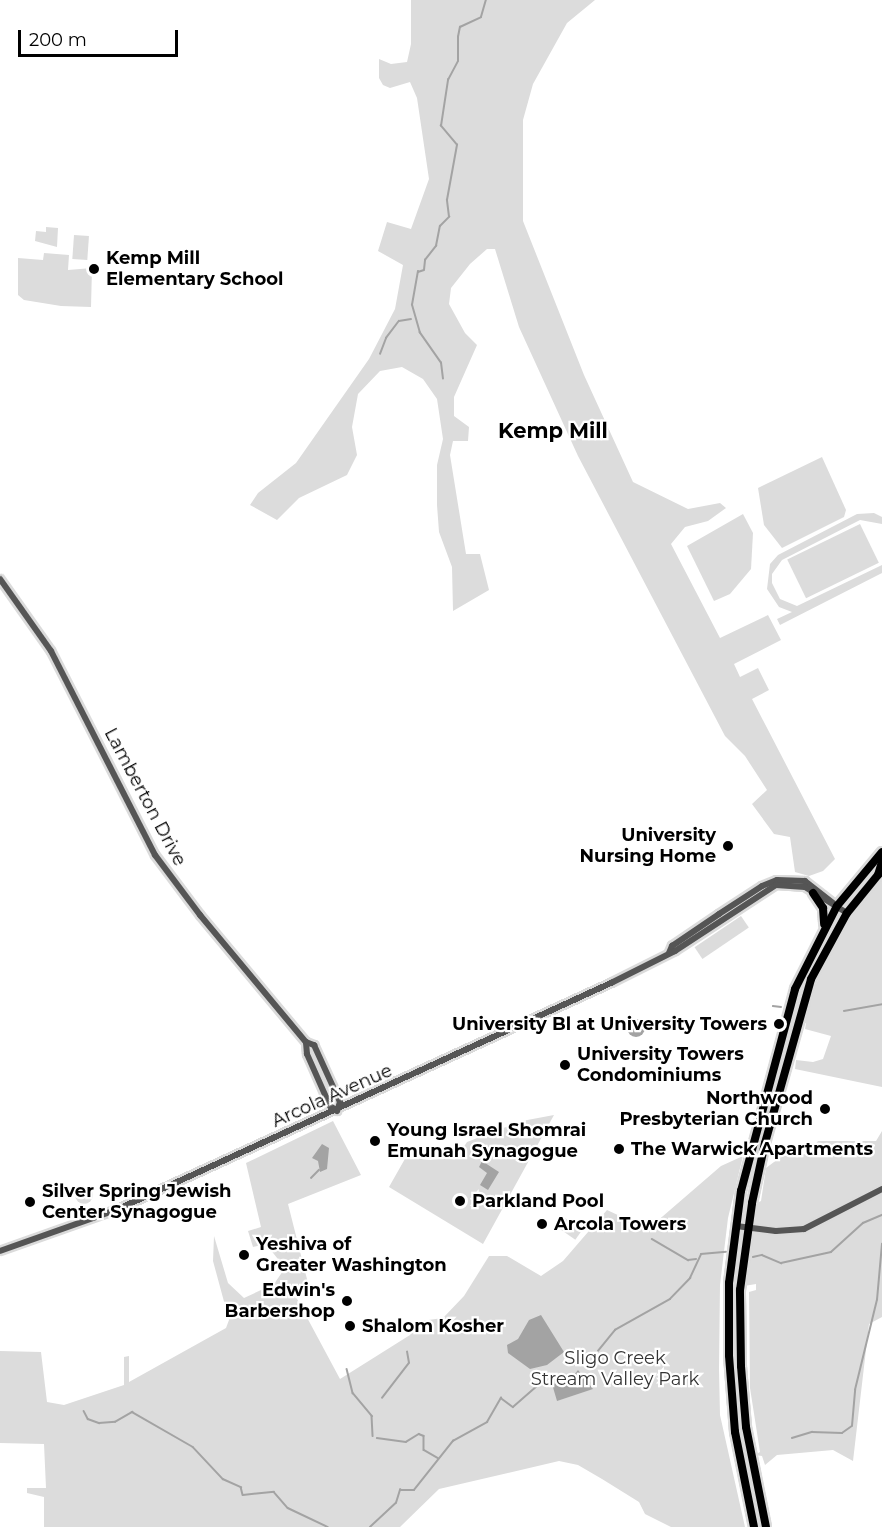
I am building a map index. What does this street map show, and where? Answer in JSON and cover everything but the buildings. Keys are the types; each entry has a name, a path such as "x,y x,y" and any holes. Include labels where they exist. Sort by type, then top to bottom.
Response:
{"main road":[{"path":"754,1527 731,1395 728,1314 736,1226 751,1148 795,989 824,927 837,906 882,852"},
{"path":"766,1527 746,1427 741,1366 740,1290 748,1227 765,1143 798,1018 811,980 847,913 880,872 882,862"},
{"path":"813,893 823,908 824,927"}],"street":[{"name":"Lamberton Drive","path":"0,579 51,651 168,875 306,1042 314,1045 340,1102 337,1111 330,1106 307,1054 306,1042"},
{"name":"Arcola Avenue","path":"669,952 672,946 719,914 777,880 806,881 847,913"},
{"name":"Arcola Avenue","path":"0,1251 116,1210 337,1111 669,952 776,885 790,883 837,906"},
{"path":"736,1226 776,1231 804,1229 882,1189"}],"green space":[{"path":"411,0 595,0 567,23 533,84 523,120 523,221 584,375 633,482 688,509 720,503 726,508 708,521 685,527 671,544 720,638 768,615 781,640 734,664 740,677 758,668 769,690 752,699 835,859 823,871 809,876 795,872 790,837 774,834 752,804 767,790 745,756 725,736 578,456 519,327 495,249 487,249 470,264 451,288 449,304 465,333 477,345 454,397 454,416 469,427 468,441 453,441 450,455 466,554 480,554 489,590 453,611 452,567 439,532 437,465 443,439 437,399 423,379 402,367 380,371 358,394 352,427 357,455 347,475 299,498 277,520 250,505 258,493 296,463 369,359 395,309 403,265 378,251 387,222 411,229 429,179 417,98 410,82 390,88 383,85 379,78 379,59 391,64 407,62 411,44"},
{"path":"46,227 58,228 57,247 35,241 36,231 46,232"},
{"path":"74,235 89,236 87,260 72,259"},
{"path":"44,253 69,255 68,270 92,268 91,307 61,306 24,300 18,295 18,258 43,260"},
{"path":"822,457 846,510 844,517 782,548 764,525 758,488"},
{"path":"874,513 882,517 882,524 860,520 782,560 772,574 772,583 780,599 797,606 882,565 882,573 780,625 777,619 792,612 779,607 767,589 770,564 778,555 857,514"},
{"path":"743,514 753,533 751,569 730,594 714,601 687,546"},
{"path":"860,524 879,563 806,598 787,560"},
{"path":"882,876 882,1087 795,1069 796,1060 813,1062 823,1059 831,1036 805,1029 806,1023 802,1024 809,999 839,935"},
{"path":"741,916 749,928 702,959 695,947"},
{"name":"Parkland Pool","path":"554,1115 483,1244 389,1187 406,1157 430,1160 457,1157 467,1142 522,1121"},
{"name":"Sligo Creek Stream Valley Park","path":"333,1121 361,1175 288,1204 308,1283 296,1297 340,1379 410,1335 421,1321 443,1318 464,1296 489,1256 507,1256 541,1276 563,1261 607,1210 648,1229 721,1166 743,1156 728,1218 720,1285 719,1369 720,1415 745,1527 671,1527 645,1514 639,1502 602,1479 578,1465 559,1461 439,1489 400,1527 44,1527 44,1497 27,1493 27,1488 46,1488 44,1444 0,1443 0,1351 41,1352 47,1402 64,1405 124,1385 124,1357 129,1356 129,1382 226,1328 229,1320 213,1261 214,1236 228,1283 244,1298 274,1284 285,1268 266,1244 253,1247 248,1231 261,1227 246,1163"},
{"path":"882,1131 882,1317 869,1324 853,1461 833,1450 777,1455 765,1465 762,1456 755,1455 760,1452 750,1388 749,1292 756,1290 756,1284 744,1286 724,1299 747,1208 761,1201 766,1168 782,1156 808,1154 818,1141 876,1141"},
{"path":"84,1186 90,1189 93,1195 90,1201 84,1204 78,1201 75,1195 78,1189"},
{"path":"565,1218 582,1230 575,1240 558,1228"}],"shaded area":[{"path":"636,1019 644,1024 645,1028 640,1036 636,1037 628,1032 627,1028 632,1020"},
{"path":"322,1144 329,1148 327,1169 320,1172 318,1161 312,1158"},
{"name":"Parkland Pool","path":"482,1161 499,1172 488,1190 480,1185 487,1173 479,1167"},
{"path":"541,1315 564,1352 547,1365 530,1369 508,1353 507,1345 518,1339 529,1320"},
{"path":"578,1370 593,1389 557,1401 552,1384 569,1381"}],"waterway":[{"path":"443,379 441,363 420,333 412,305 418,272 424,270 425,260 436,246 440,226 449,217 447,200 457,145 441,126 448,80 458,61 460,27 481,17 486,0"},
{"path":"380,354 386,338 399,321 411,319"},
{"path":"844,1011 882,1004"},
{"path":"773,1006 781,1007"},
{"path":"311,1178 319,1170"},
{"path":"753,1257 762,1255 781,1263 831,1252 863,1223 882,1215"},
{"path":"652,1239 688,1260 696,1259"},
{"path":"792,1438 812,1432 842,1433 852,1426 855,1390 877,1300 882,1244"},
{"path":"598,1351 615,1330 670,1299 690,1278 701,1254 726,1252"},
{"path":"382,1398 409,1363 407,1352"},
{"path":"347,1369 353,1393 372,1416 373,1436"},
{"path":"370,1527 396,1503 400,1490 414,1490 453,1441 487,1422 501,1398 513,1407 541,1383 553,1385"},
{"path":"84,1411 88,1419 99,1423 115,1422 132,1412 193,1447 223,1479 241,1487 243,1495 274,1492 288,1508 328,1527"},
{"path":"377,1438 406,1442 419,1434 424,1436 424,1450 438,1458"}],"place":[{"name":"Kemp Mill Elementary School","path":"94,269"},
{"name":"University Nursing Home","path":"728,846"},
{"name":"University Bl at University Towers","path":"779,1024"},
{"name":"University Towers Condominiums","path":"565,1065"},
{"name":"Northwood Presbyterian Church","path":"825,1109"},
{"name":"Young Israel Shomrai Emunah Synagogue","path":"375,1141"},
{"name":"The Warwick Apartments","path":"619,1149"},
{"name":"Parkland Pool","path":"460,1201"},
{"name":"Silver Spring Jewish Center Synagogue","path":"30,1202"},
{"name":"Arcola Towers","path":"542,1224"},
{"name":"Yeshiva of Greater Washington","path":"244,1255"},
{"name":"Edwin's Barbershop","path":"347,1301"},
{"name":"Shalom Kosher","path":"350,1326"}],"district":[{"name":"Kemp Mill","path":"553,431"}]}
